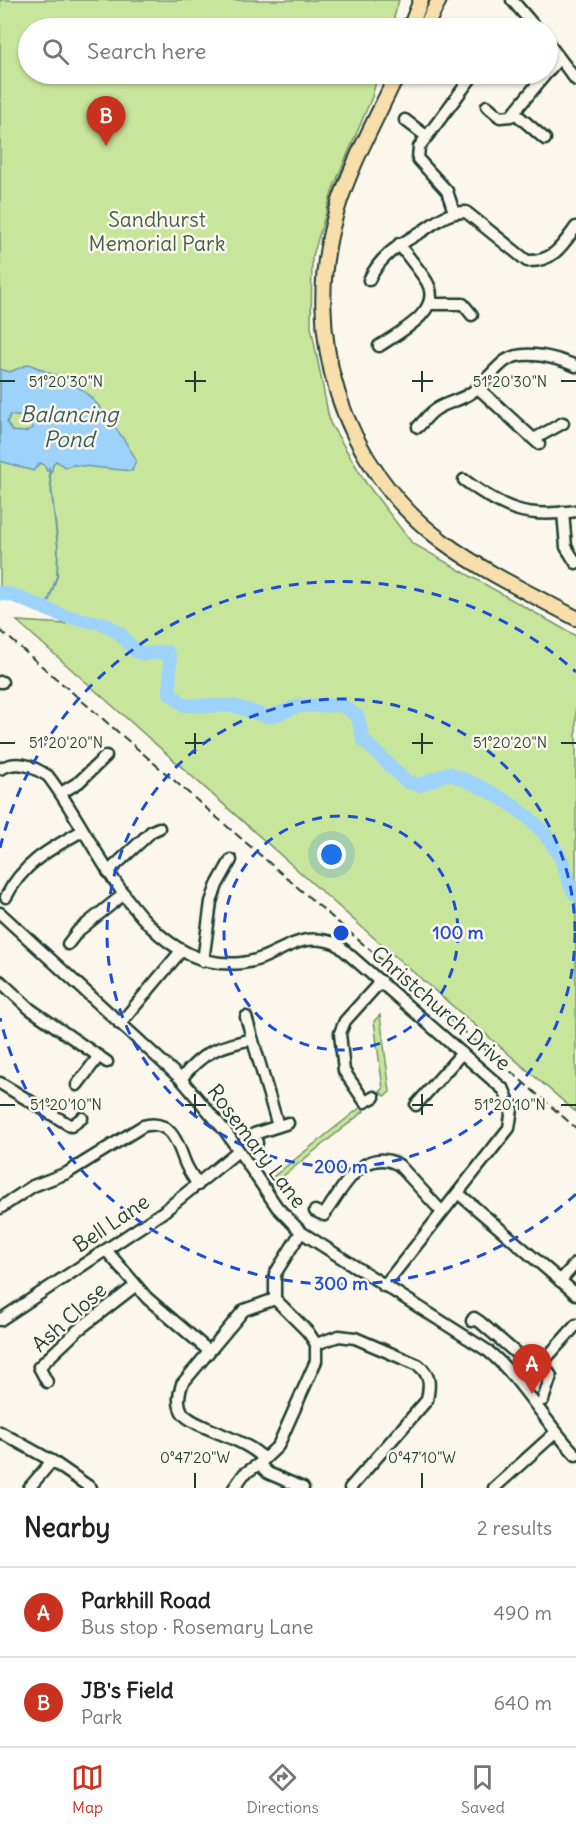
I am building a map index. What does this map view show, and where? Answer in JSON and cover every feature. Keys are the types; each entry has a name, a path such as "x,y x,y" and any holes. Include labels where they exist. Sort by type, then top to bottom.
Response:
{"main road":[{"path":"414,18 421,0"},
{"path":"430,18 439,0"},
{"path":"391,84 343,192 326,258 322,298 325,335 340,402 349,426 374,470 417,521 482,568 576,618"}],"street":[{"path":"512,0 527,18"},
{"path":"558,56 576,80"},
{"path":"454,212 447,191 418,159 419,147 466,84"},
{"path":"487,106 500,117 506,118 515,113 539,84"},
{"path":"515,113 545,139"},
{"path":"405,120 426,135"},
{"path":"369,280 371,265 444,215 454,212 466,212 527,261 538,261 555,256 576,227"},
{"path":"382,340 421,315 429,304 428,283 399,244"},
{"path":"429,304 463,304 472,315"},
{"path":"418,427 436,409 478,388 504,362 514,356 528,355 561,360 576,366"},
{"path":"478,388 537,441 563,423"},
{"path":"464,480 490,499 523,513 576,511"},
{"path":"563,512 566,547 576,563"},
{"path":"62,794 79,782 106,756"},
{"name":"Christchurch Drive","path":"0,769 8,764 30,765 48,776 62,794 82,831 124,894 153,927 181,951 203,961 221,965 264,958 298,941 318,938 337,944 504,1090 511,1103 512,1115 502,1137 384,1286"},
{"path":"108,872 147,839 152,831 159,828"},
{"path":"6,897 15,879 30,863 82,831"},
{"path":"203,961 212,902 217,885 231,860"},
{"path":"68,944 78,931 124,894"},
{"name":"Rosemary Lane","path":"0,913 181,1079 238,1151 277,1207 301,1232 462,1333 495,1357 555,1433 576,1455"},
{"path":"120,1024 181,951"},
{"path":"0,981 30,1009 103,1059 77,1085"},
{"path":"374,1097 365,1102 347,1080 340,1033 345,1022 381,981"},
{"path":"246,1017 283,1125 254,1134 257,1143"},
{"path":"181,1079 203,1056 217,1047 252,1039"},
{"path":"416,1105 462,1053"},
{"path":"0,1083 71,1126 82,1118"},
{"path":"0,1208 33,1186 52,1181 143,1126 153,1123 164,1127 175,1136 184,1162 198,1185"},
{"name":"Bell Lane","path":"0,1320 163,1212 238,1151"},
{"path":"315,1211 324,1215 357,1170 366,1162 377,1159 391,1160 399,1165 442,1212"},
{"path":"458,1193 576,1294"},
{"path":"234,1488 244,1474 278,1446 316,1361 316,1344 308,1332 275,1299 275,1274 301,1232"},
{"path":"106,1250 135,1286 209,1351"},
{"path":"560,1281 576,1263"},
{"name":"Ash Close","path":"47,1382 39,1367 78,1330 135,1286"},
{"path":"275,1299 244,1310 182,1384 179,1404 183,1414 249,1445 268,1473 303,1488"},
{"path":"472,1320 474,1318 480,1322 524,1360 542,1363 551,1376 543,1400"},
{"path":"542,1363 576,1325"},
{"path":"316,1344 339,1336 355,1338 418,1365 427,1372 427,1400 350,1488"},
{"path":"0,1432 52,1461 91,1488"},
{"path":"494,1488 555,1433"},
{"path":"29,1488 52,1461"}],"green space":[{"name":"Sandhurst Memorial Park","path":"0,0 399,0 394,18 18,18 18,84 375,84 334,186 312,259 311,327 330,423 366,483 412,543 576,636 576,1112 391,953 17,621 66,624 15,593 0,594"},
{"path":"380,1015 390,1092 385,1096 380,1092 383,1089 374,1021"},
{"path":"361,1107 364,1111 272,1185 269,1180"}],"water":[{"name":"Balancing Pond","path":"29,364 77,386 92,399 118,431 136,460 132,471 73,465 65,467 56,461 52,471 47,471 40,463 33,471 0,461 0,369 10,372","holes":["10,415 28,418 33,428 25,432 12,431 7,423"]}],"waterway":[{"path":"46,609 57,576 58,548 49,468"},
{"path":"0,593 12,595 64,616 105,624 119,633 136,651 143,654 167,652 170,658 170,693 184,705 234,706 269,717 299,706 342,705 358,717 363,740 407,782 420,785 448,773 497,795 526,816 550,841 562,861 576,895"}],"railway":[{"path":"0,630 576,1128"}],"place":[{"name":"JB's Field","path":"106,146"},
{"name":"Parkhill Road","path":"532,1394"}]}
